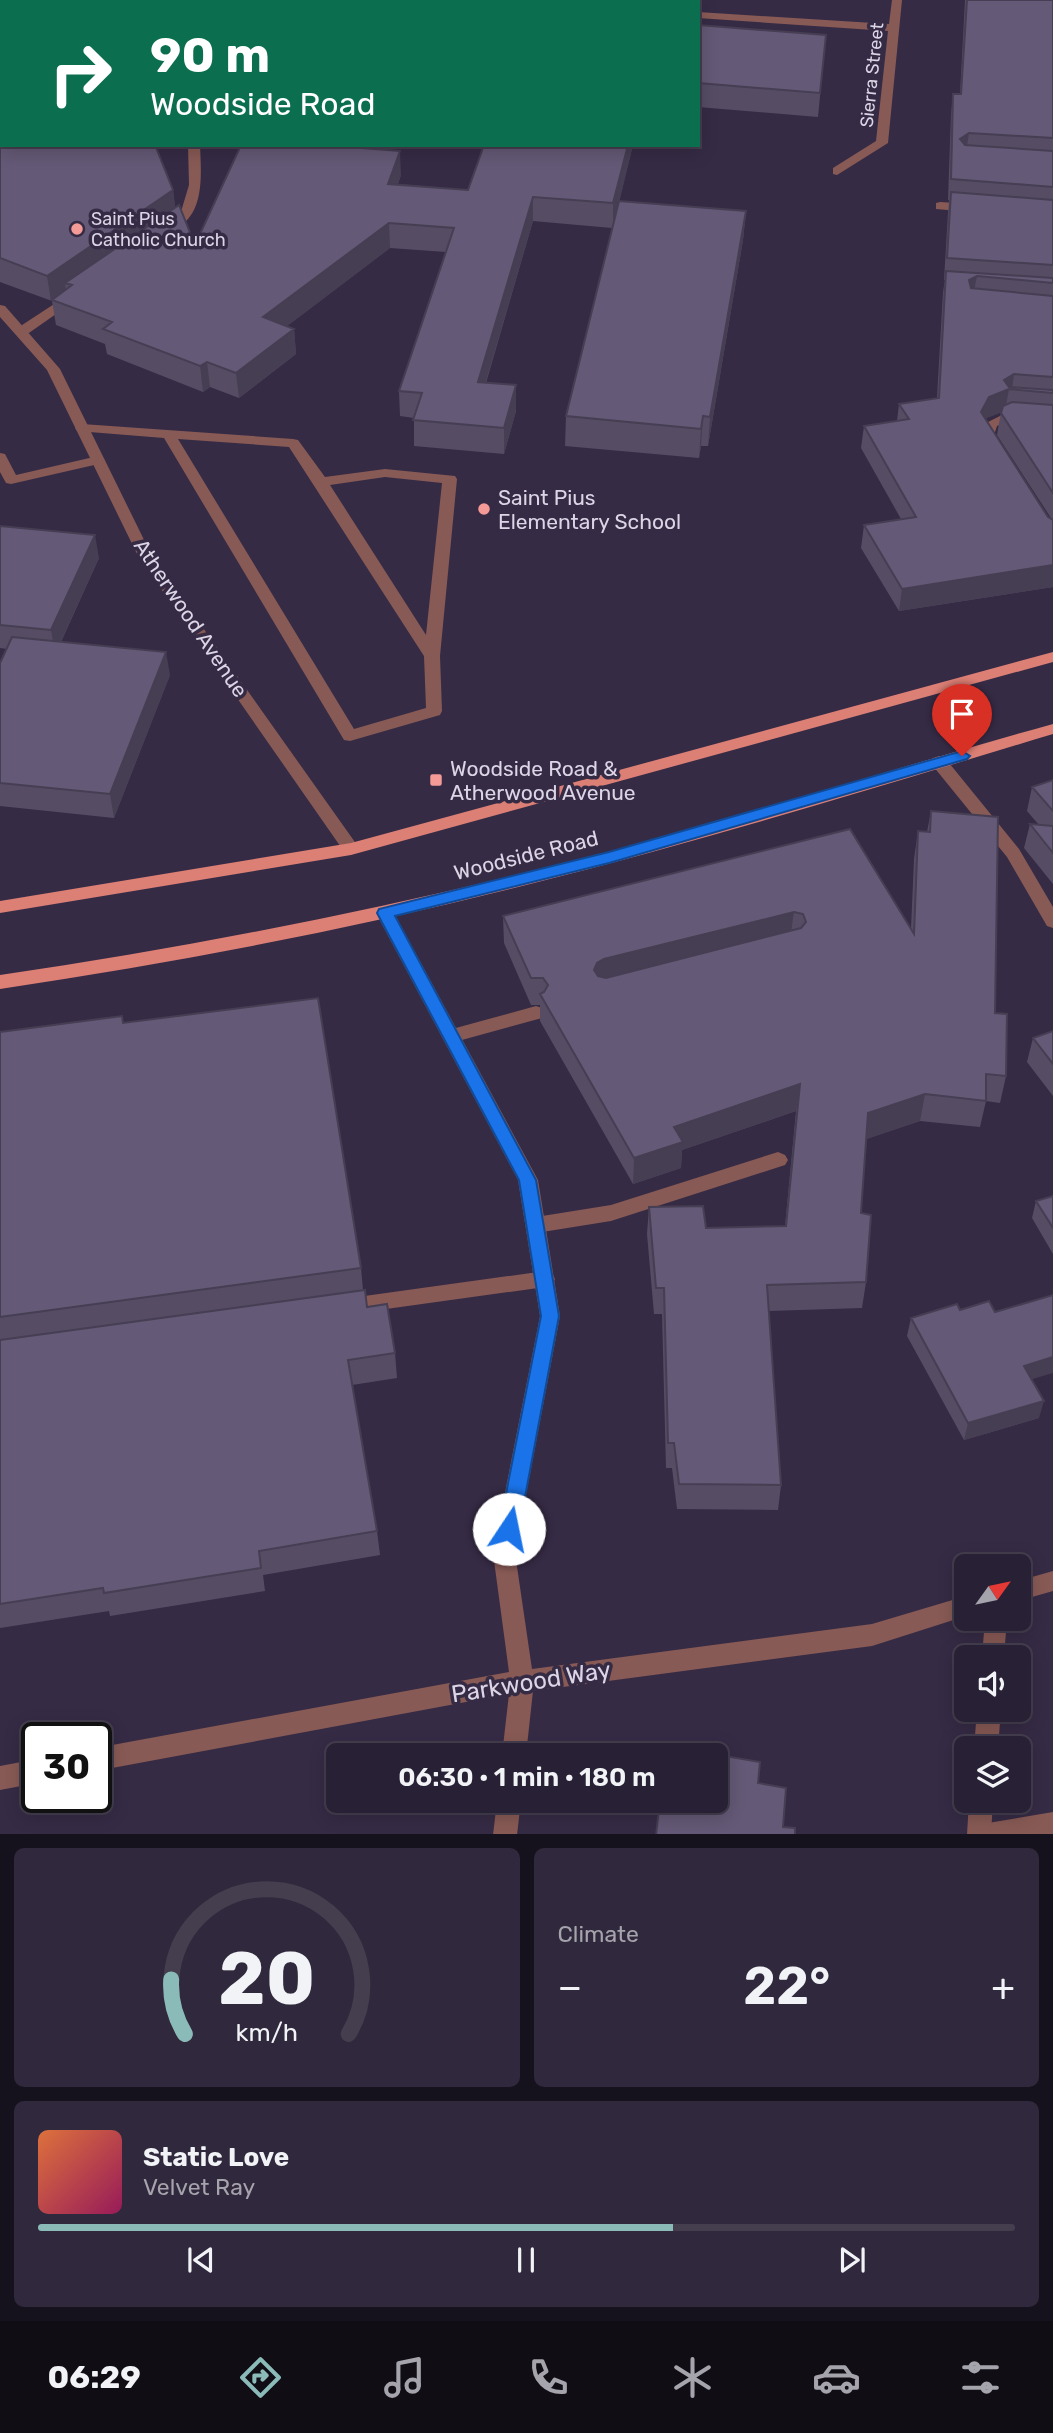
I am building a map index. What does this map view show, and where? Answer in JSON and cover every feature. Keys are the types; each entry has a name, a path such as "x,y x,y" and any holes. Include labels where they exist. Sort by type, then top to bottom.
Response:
{"main road":[{"path":"0,907 351,849 1053,657"},
{"name":"Woodside Road","path":"0,982 116,965 385,913 609,858 1053,729"}],"street":[{"name":"Sierra Street","path":"837,171 882,143 897,0"},
{"path":"700,15 895,28"},
{"path":"153,240 186,217 195,185 194,147"},
{"path":"940,206 990,210"},
{"path":"21,332 87,286"},
{"name":"Atherwood Avenue","path":"0,309 53,369 145,556 351,849"},
{"path":"1010,402 1053,406"},
{"path":"1002,458 988,435 991,424 1006,417 1053,421"},
{"path":"82,428 293,443 321,482 432,656"},
{"path":"169,435 349,736 434,711 432,656 450,479 386,473 321,482"},
{"path":"0,457 11,480 98,460"},
{"path":"939,762 1013,853 1053,922"},
{"path":"385,913 528,1180 545,1279 550,1316 504,1553 522,1681 515,1743"},
{"path":"451,1036 536,1013"},
{"path":"536,1225 611,1213 778,1160"},
{"path":"327,1309 545,1279"},
{"path":"1031,1587 1053,1581"},
{"name":"Parkwood Way","path":"112,1757 522,1681 872,1635 954,1610"},
{"path":"0,1778 21,1774"},
{"path":"505,1834 508,1813"},
{"path":"979,1834 980,1813"},
{"path":"994,1834 1053,1824"}],"building":[{"path":"967,0 1053,0 1053,138 969,133 960,139 965,145 1053,151 1053,187 951,179 953,94 961,94"},
{"path":"700,25 826,35 820,93 700,83"},
{"name":"Saint Pius Catholic Church","path":"0,147 156,147 173,190 47,276 0,258"},
{"path":"240,147 348,147 400,151 388,184 468,190 483,147 627,147 613,203 533,197 478,382 516,385 504,428 413,420 422,393 399,391 454,228 389,223 263,317 294,329 236,373 207,362 200,366 103,329 112,322 52,300 72,285 65,283 179,205 195,245"},
{"path":"951,192 1053,200 1053,265 947,258"},
{"path":"619,201 746,211 710,417 703,416 701,429 566,416"},
{"path":"946,271 1053,278 1053,283 977,276 969,280 971,288 1053,296 1053,377 1014,374 1004,380 1009,387 1053,390 1053,393 1009,389 989,397 981,412 1048,517 1053,520 1053,565 902,589 864,525 916,517 864,426 909,419 899,404 939,398"},
{"path":"1012,402 1053,405 1053,493 1001,413 1003,406"},
{"path":"0,526 95,535 51,630 0,625"},
{"path":"12,637 166,652 110,794 0,783 0,663"},
{"path":"1053,780 1053,811 1032,787"},
{"path":"931,811 998,817 995,1013 1007,1014 1006,1076 986,1074 986,1101 925,1094 868,1113 861,1213 871,1215 866,1282 767,1285 781,1485 679,1484 674,1443 668,1443 664,1288 656,1288 649,1207 703,1206 706,1228 786,1226 800,1084 674,1127 683,1142 634,1158 540,994 548,985 543,978 531,978 503,916 850,829 914,934 918,831 930,832","holes":["794,912 803,914 806,922 801,928 606,978 598,976 594,970 597,963 604,959"]},
{"path":"1030,824 1053,826 1053,853"},
{"path":"318,998 361,1268 0,1317 0,1032 122,1016 123,1023"},
{"path":"1053,1031 1053,1064 1033,1038"},
{"path":"1053,1196 1053,1228 1036,1201"},
{"path":"365,1290 367,1307 387,1304 395,1353 348,1360 377,1531 259,1551 261,1568 104,1593 103,1588 0,1604 0,1340"},
{"path":"1053,1295 1053,1357 1024,1366 1044,1401 968,1423 911,1318 957,1304 960,1310 989,1301 995,1312"},
{"path":"728,1756 760,1762 758,1783 786,1788 783,1827 795,1828 795,1834 656,1834 659,1813 728,1813"}],"place":[{"name":"Saint Pius Catholic Church","path":"77,229"},
{"name":"Saint Pius Elementary School","path":"484,509"},
{"name":"Woodside Road & Atherwood Avenue","path":"436,780"}],"route":[{"path":"509,1529 550,1316 528,1180 385,913 609,858 962,756"}]}
